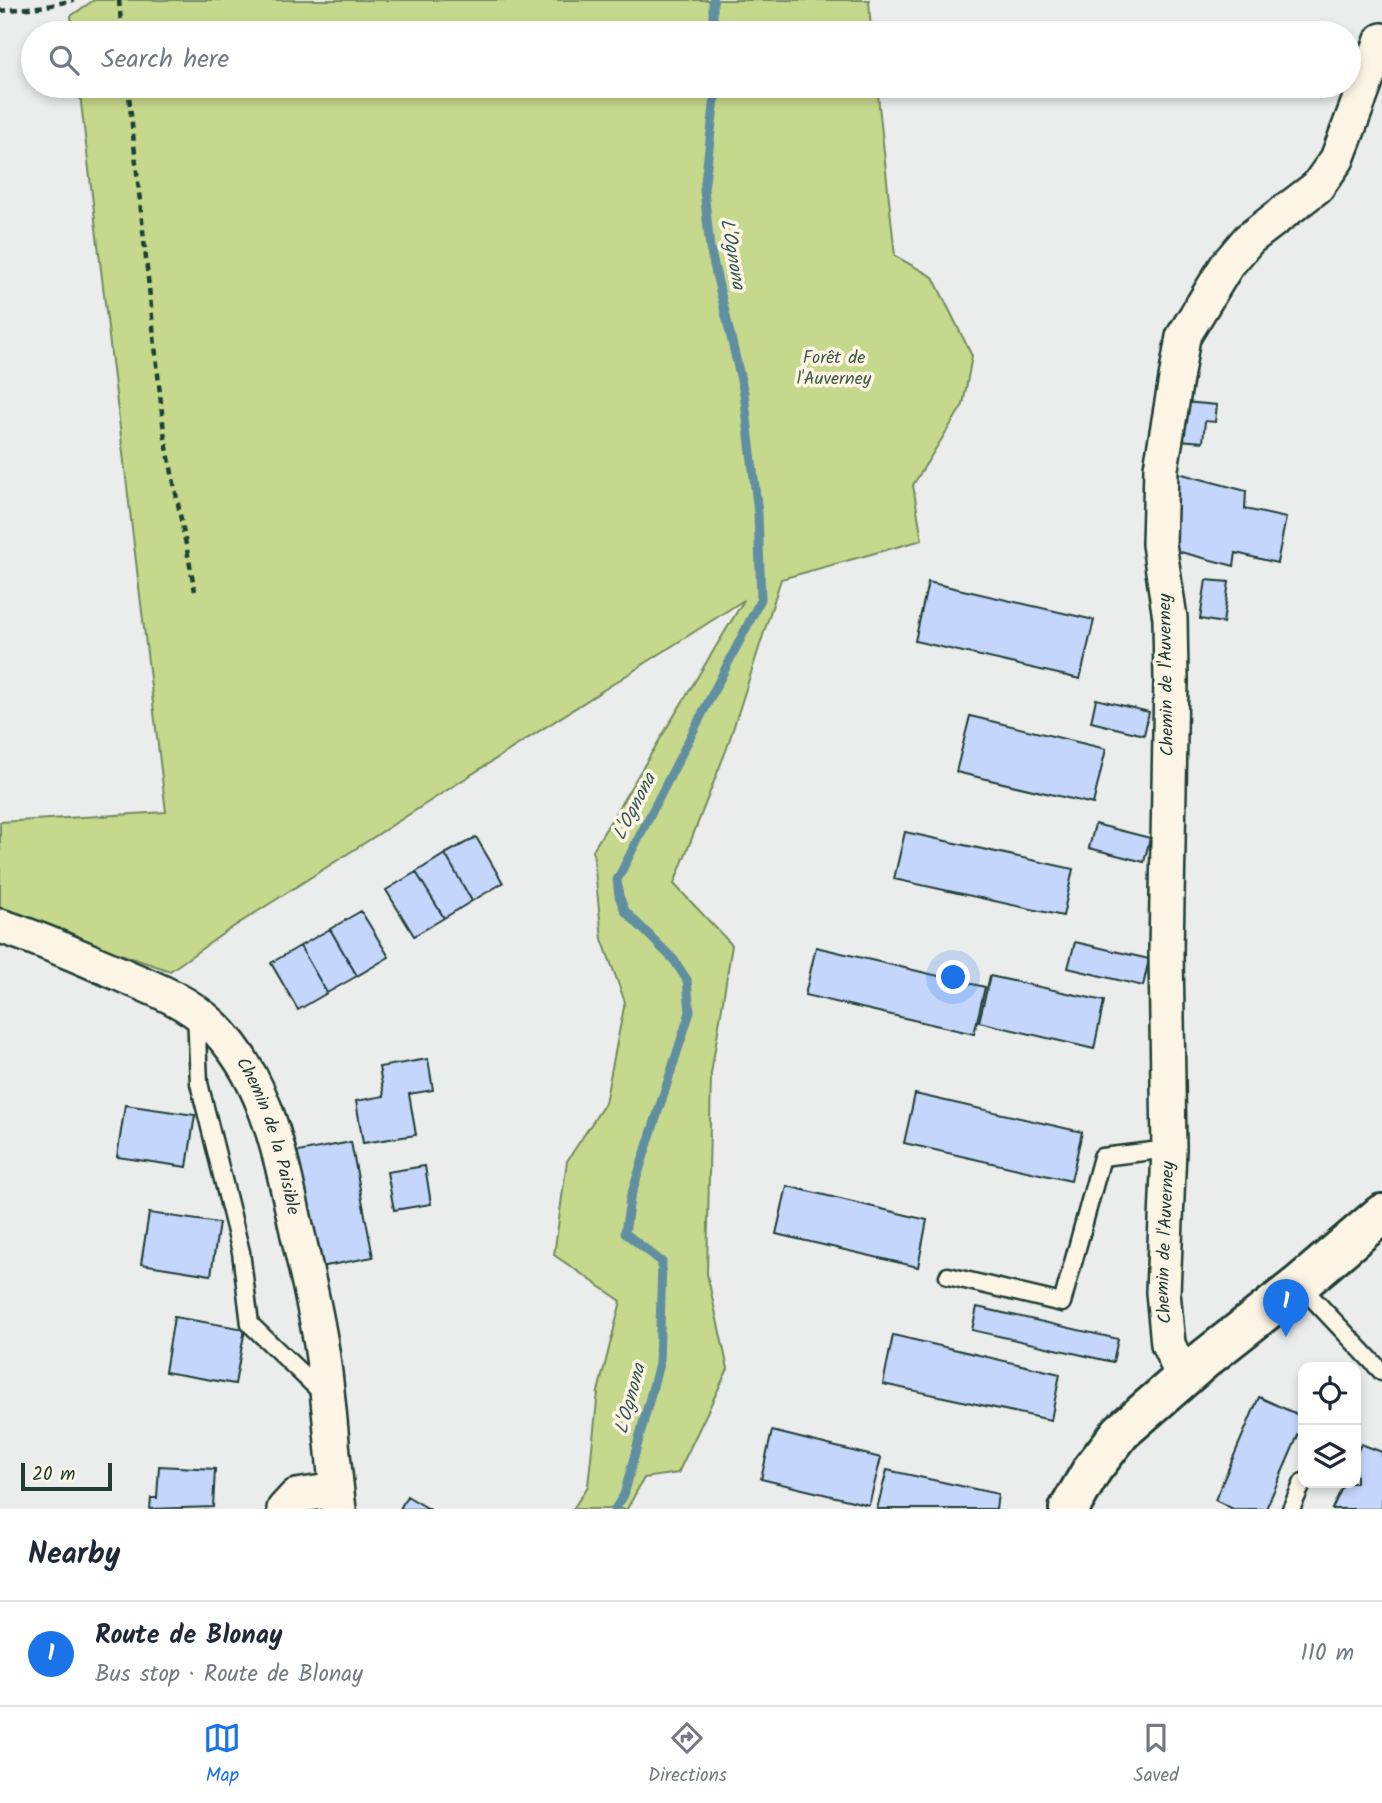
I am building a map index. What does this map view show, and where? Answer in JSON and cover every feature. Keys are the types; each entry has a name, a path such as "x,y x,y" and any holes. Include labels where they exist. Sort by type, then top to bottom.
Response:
{"street":[{"name":"Chemin de l'Auverney","path":"1361,96 1382,40"},
{"name":"Chemin de l'Auverney","path":"1183,1377 1168,1343 1163,1275 1169,1149 1166,952 1171,667 1170,618 1159,544 1161,468 1183,337 1235,256 1250,239 1317,187 1337,159 1360,98"},
{"name":"Chemin de la Paisible","path":"0,926 60,948 185,1005 228,1042 260,1094 281,1159 322,1350 338,1499 296,1496 284,1509"},
{"path":"1069,1509 1093,1468 1121,1432 1183,1377 1300,1284 1382,1213"}],"lane":[{"path":"185,1005 199,1083 241,1252 250,1324 328,1398"},
{"path":"948,1276 1062,1303 1102,1157 1169,1149"},
{"path":"1300,1284 1382,1373"},
{"path":"1359,1362 1362,1352"},
{"path":"1291,1509 1300,1488"}],"path":[{"path":"0,10 47,6 74,0"},
{"path":"119,0 121,21"},
{"path":"129,98 164,432 195,591"}],"green space":[{"path":"94,0 869,0 870,21 72,21 71,16"},
{"name":"Forêt de l'Auverney","path":"80,98 878,98 895,256 933,277 972,356 963,405 913,485 922,540 781,579 727,748 674,884 732,945 711,1074 707,1274 728,1369 678,1473 644,1478 627,1509 573,1509 588,1486 598,1392 621,1301 554,1255 567,1161 605,1103 625,1002 602,939 593,850 744,600 227,931 170,971 0,913 0,822 166,812"}],"building":[{"path":"1184,402 1217,405 1215,422 1205,421 1203,442 1179,440"},
{"path":"1167,470 1246,491 1245,509 1286,518 1277,563 1236,553 1234,566 1165,548"},
{"path":"1206,580 1229,582 1223,623 1200,619"},
{"path":"928,582 1094,620 1080,679 915,641"},
{"path":"1096,699 1149,712 1144,735 1091,722"},
{"path":"970,716 1106,749 1093,804 956,772"},
{"path":"1095,824 1150,838 1144,862 1089,848"},
{"path":"905,832 1073,869 1063,916 894,879"},
{"path":"476,837 503,883 472,901 445,854"},
{"path":"445,854 472,901 444,918 416,872"},
{"path":"416,872 444,918 414,936 386,890"},
{"path":"361,911 389,957 357,976 330,929"},
{"path":"330,929 357,976 327,993 300,946"},
{"path":"1075,942 1149,959 1143,986 1068,968"},
{"path":"300,946 327,993 298,1010 271,963"},
{"path":"816,947 985,987 974,1034 805,995"},
{"path":"990,976 1104,1001 1094,1049 979,1022"},
{"path":"428,1059 433,1090 409,1094 416,1135 363,1143 356,1101 384,1096 379,1067"},
{"path":"915,1094 1082,1132 1071,1181 904,1143"},
{"path":"125,1105 195,1115 187,1167 117,1157"},
{"path":"351,1142 373,1257 315,1268 293,1153"},
{"path":"425,1166 431,1204 394,1210 387,1172"},
{"path":"787,1186 927,1220 918,1267 776,1234"},
{"path":"149,1213 219,1223 211,1275 141,1264"},
{"path":"977,1307 1118,1339 1113,1362 972,1330"},
{"path":"174,1317 245,1329 235,1384 165,1372"},
{"path":"893,1335 1060,1374 1051,1420 883,1384"},
{"path":"1259,1397 1298,1415 1298,1435 1266,1509 1233,1509 1215,1500"},
{"path":"772,1431 881,1458 869,1505 761,1479"},
{"path":"1361,1444 1382,1452 1382,1509 1332,1509 1342,1488 1361,1488"},
{"path":"159,1466 215,1469 213,1507 150,1509 151,1498 157,1498"},
{"path":"887,1470 998,1494 996,1509 877,1509"},
{"path":"407,1496 429,1509 400,1509"}],"waterway":[{"name":"L'Ognona","path":"713,0 713,21"},
{"name":"L'Ognona","path":"615,1509 624,1495 659,1364 662,1262 625,1233 630,1199 690,1012 687,980 674,960 625,911 617,880 761,599 758,513 744,393 710,248 704,190 715,98"}],"place":[{"name":"Route de Blonay","path":"1286,1337"}]}
